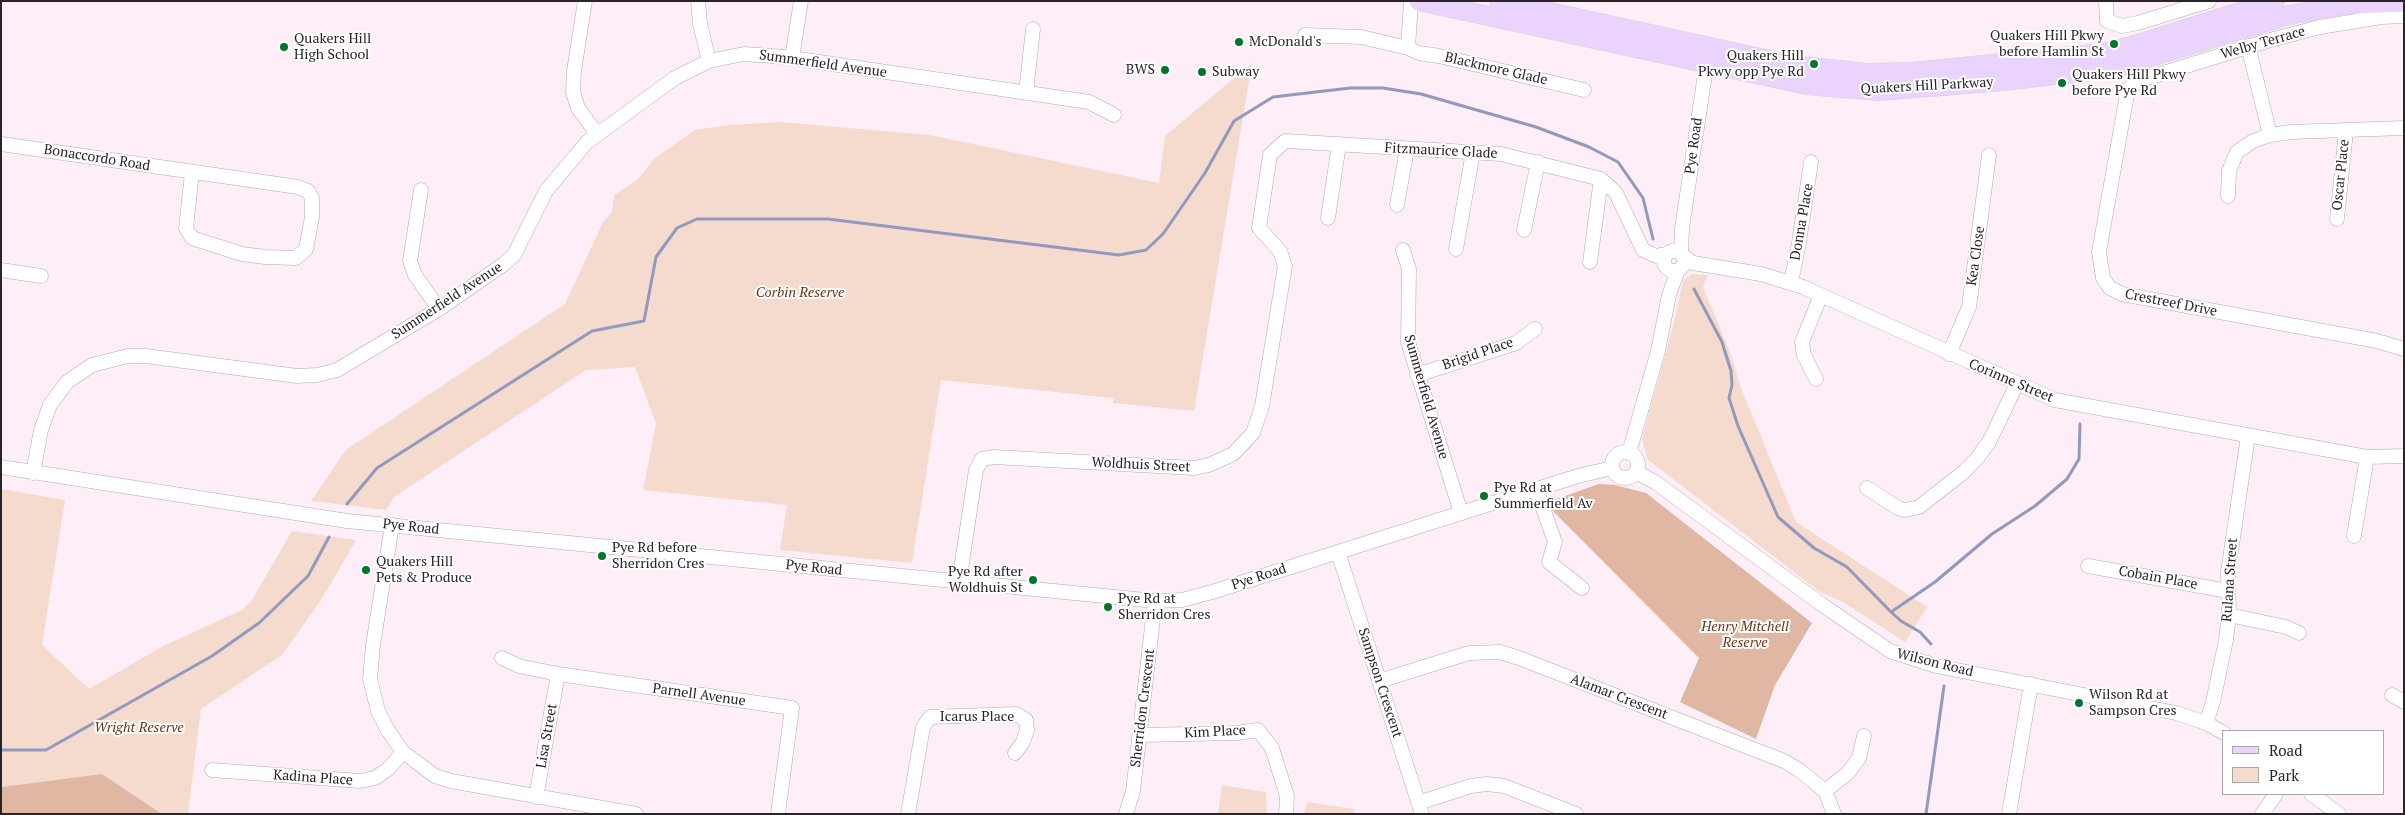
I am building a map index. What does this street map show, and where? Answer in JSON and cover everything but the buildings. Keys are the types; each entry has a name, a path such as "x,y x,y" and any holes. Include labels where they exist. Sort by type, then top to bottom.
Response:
{"main road":[{"name":"Quakers Hill Parkway","path":"1419,1 1708,56 1866,74 1912,72 2104,53 2275,1"},
{"name":"Quakers Hill Parkway","path":"1499,1 1708,56 1807,86 1879,91 1930,88 2115,68 2289,15 2352,4 2404,2"}],"street":[{"path":"585,1 573,86 578,108 597,134"},
{"path":"698,1 700,24 709,61"},
{"path":"792,58 801,1"},
{"path":"1404,47 1411,1"},
{"path":"2106,1 2107,21 2122,26 2138,23 2209,1"},
{"name":"Welby Terrace","path":"2128,89 2141,80 2248,46 2320,26 2381,17 2404,16"},
{"path":"1026,92 1033,29"},
{"name":"Blackmore Glade","path":"1305,35 1365,38 1404,47 1420,53 1584,90"},
{"path":"2248,46 2270,135"},
{"name":"Summerfield Avenue","path":"33,473 40,430 50,405 68,382 92,365 128,356 146,356 296,376 317,374 337,370 439,309 510,260 518,249 550,184 581,148 597,134 674,78 709,61 744,54 792,58 1089,102 1114,115"},
{"name":"Pye Road","path":"1629,453 1658,351 1669,296 1674,261 1682,228 1708,56"},
{"name":"Crestreef Drive","path":"2128,89 2099,252 2103,278 2110,288 2122,294 2377,341 2404,349"},
{"path":"2228,196 2229,171 2237,152 2253,141 2270,135 2291,132 2404,128"},
{"name":"Oscar Place","path":"2337,220 2346,131"},
{"name":"Fitzmaurice Glade","path":"1280,251 1265,237 1259,228 1270,155 1285,141 1501,154 1601,179"},
{"name":"Bonaccordo Road","path":"1,144 192,173 298,186 308,191 312,198 312,217 306,248 296,258 265,257 242,254 192,238 186,228 192,173"},
{"path":"1328,218 1339,144"},
{"path":"1397,205 1408,149"},
{"path":"1456,249 1474,152"},
{"name":"Kea Close","path":"1949,354 1969,306 1989,155"},
{"path":"1524,230 1538,162"},
{"name":"Donna Place","path":"1791,282 1811,162"},
{"path":"1601,179 1616,193 1643,250 1674,261"},
{"path":"1590,262 1601,179"},
{"path":"422,190 410,261 415,276 439,309"},
{"name":"Summerfield Avenue","path":"1403,250 1409,269 1406,333 1417,374 1461,512"},
{"name":"Woldhuis Street","path":"959,582 979,456 1194,468 1209,465 1233,454 1252,434 1262,406 1285,266 1280,251"},
{"name":"Corinne Street","path":"1674,261 1762,274 1791,282 2043,396 2066,403 2366,457 2404,456"},
{"path":"1,270 41,276"},
{"path":"1816,379 1804,355 1802,342 1821,295"},
{"name":"Brigid Place","path":"1417,374 1516,343 1535,329"},
{"path":"1867,488 1898,508 1905,510 1919,507 1965,471 1978,456 1989,442 2017,384"},
{"name":"Rulana Street","path":"2206,723 2224,649 2229,615 2228,591 2235,518 2248,436"},
{"path":"1629,453 1637,461 1636,472 1625,478 1617,475 1612,468 1616,456 1629,453"},
{"path":"2354,536 2366,457"},
{"name":"Pye Road","path":"1,468 323,518 1155,601 1196,597 1461,512 1612,468"},
{"name":"Wilson Road","path":"1636,472 1655,482 1821,604 1890,651 1936,666 2167,711 2206,723 2222,732"},
{"path":"1536,489 1555,542 1549,562 1582,588"},
{"path":"392,525 373,645 370,679 378,711 386,729 404,752 435,776 451,782 636,814"},
{"name":"Sampson Crescent","path":"1338,552 1420,808"},
{"name":"Cobain Place","path":"2088,566 2228,591"},
{"name":"Sherridon Crescent","path":"1126,814 1133,791 1155,601"},
{"path":"2229,615 2286,627 2299,634"},
{"name":"Alamar Crescent","path":"1379,681 1469,653 1500,652 1784,761 1799,770 1825,791 1834,814"},
{"name":"Parnell Avenue","path":"502,658 519,666 558,674 792,708 778,814"},
{"name":"Lisa Street","path":"536,797 558,674"},
{"path":"2009,814 2031,684"},
{"name":"Icarus Place","path":"908,814 923,727 930,717 1016,714 1026,720 1027,730 1023,742 1015,753"},
{"name":"Kim Place","path":"1140,735 1238,733 1258,730 1272,748 1287,796 1286,814"},
{"path":"1825,791 1848,773 1859,758 1864,736"},
{"name":"Kadina Place","path":"212,770 360,781 375,778 388,769 404,752"},
{"path":"1420,808 1471,786 1487,784 1504,786 1576,814"},
{"path":"2262,814 2275,795"},
{"path":"2312,795 2339,814"}],"green space":[{"name":"Corbin Reserve","path":"1252,63 1194,411 1113,403 1113,398 941,380 912,563 780,550 787,505 643,490 656,424 635,367 586,370 394,497 386,510 311,501 346,450 565,304 603,222 612,212 614,195 637,180 655,158 695,130 730,125 780,122 930,135 1159,183 1165,136"},
{"path":"1691,274 1708,275 1703,287 1730,352 1741,388 1796,522 1927,607 1905,642 1843,602 1820,592 1647,459 1642,438 1673,327 1683,281"},
{"name":"Henry Mitchell Reserve","path":"1599,484 1615,485 1646,493 1812,623 1775,685 1756,739 1680,702 1699,658 1545,503"},
{"name":"Wright Reserve","path":"1,489 65,500 42,645 89,689 165,645 242,610 251,602 292,531 356,540 321,600 282,655 201,709 188,814 162,814 102,774 1,787"},
{"path":"102,774 162,814 1,814 1,787"},
{"path":"1222,785 1266,792 1267,814 1218,814"},
{"path":"1307,802 1353,809 1355,814 1304,814"}],"waterway":[{"path":"347,504 377,468 592,331 644,321 656,257 677,228 697,219 828,219 1119,255 1146,250 1163,234 1205,173 1234,121 1273,97 1350,88 1383,88 1421,94 1536,127 1589,147 1618,162 1643,198 1653,239"},
{"path":"1694,289 1722,342 1731,371 1732,385 1729,398 1738,426 1778,517 1814,548 1847,567 1891,612 1901,621 1920,632 1931,644"},
{"path":"1891,612 1935,582 1992,534 2035,506 2067,479 2079,459 2080,424"},
{"path":"1,750 46,750 212,656 259,623 308,576 329,537"},
{"path":"1926,814 1944,686"}],"place":[{"name":"McDonald's","path":"1239,42"},
{"name":"Quakers Hill Pkwy before Hamlin St","path":"2114,44"},
{"name":"Quakers Hill High School","path":"284,47"},
{"name":"Quakers Hill Pkwy opp Pye Rd","path":"1814,64"},
{"name":"BWS","path":"1165,70"},
{"name":"Subway","path":"1202,72"},
{"name":"Quakers Hill Pkwy before Pye Rd","path":"2062,83"},
{"name":"Pye Rd at Summerfield Av","path":"1484,496"},
{"name":"Pye Rd before Sherridon Cres","path":"602,556"},
{"name":"Quakers Hill Pets & Produce","path":"366,570"},
{"name":"Pye Rd after Woldhuis St","path":"1033,580"},
{"name":"Pye Rd at Sherridon Cres","path":"1108,607"},
{"name":"Wilson Rd at Sampson Cres","path":"2079,703"}]}
